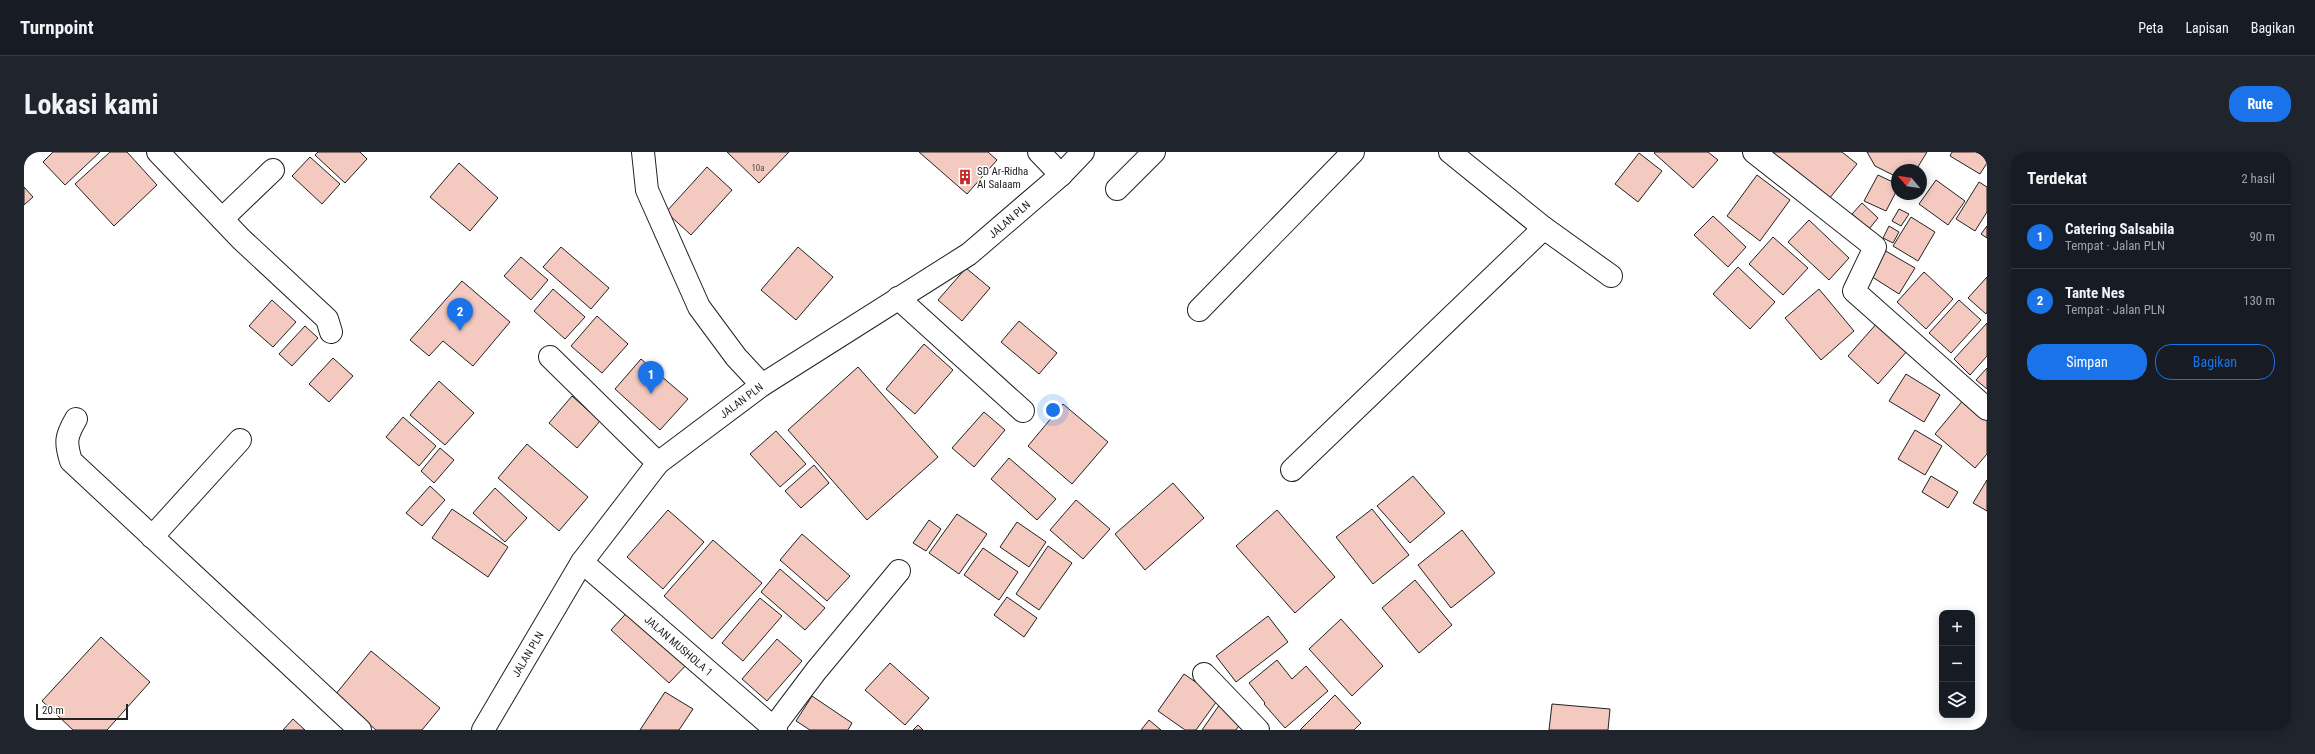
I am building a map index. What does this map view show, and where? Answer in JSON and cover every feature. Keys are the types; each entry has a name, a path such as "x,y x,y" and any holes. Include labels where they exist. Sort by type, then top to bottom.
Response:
{"street":[{"path":"158,152 222,219 327,319 331,332"},
{"path":"643,152 647,190 699,307 736,357 762,386"},
{"path":"1039,152 1061,175"},
{"name":"JALAN PLN","path":"483,730 582,562 658,463 762,386 969,254 1061,175 1083,152"},
{"path":"1117,189 1154,152"},
{"path":"1199,310 1353,152"},
{"path":"1450,152 1544,228 1611,276"},
{"path":"1754,152 1875,247 1854,291 1987,409"},
{"path":"222,219 273,170"},
{"path":"1292,470 1544,228"},
{"path":"898,298 1023,411"},
{"path":"550,357 658,463"},
{"path":"76,419 67,434 67,449 72,461 360,730"},
{"path":"152,537 240,440"},
{"name":"JALAN MUSHOLA 1","path":"582,562 774,729"},
{"path":"774,729 816,671 899,571"},
{"path":"1204,674 1258,730"}],"building":[{"path":"53,152 100,152 65,185 43,162"},
{"path":"110,152 127,152 157,185 114,226 75,184"},
{"path":"318,152 360,152 367,159 345,183 315,155"},
{"path":"727,152 789,152 759,183"},
{"name":"SD Ar-Ridha Al Salaam","path":"919,152 988,152 997,160 967,194"},
{"path":"1708,152 1718,160 1693,188 1654,153"},
{"path":"1774,152 1842,152 1857,164 1829,199 1772,155"},
{"path":"1867,152 1927,152 1920,164 1891,164 1891,174 1875,166"},
{"path":"1952,152 1987,152 1987,163 1980,174 1950,156"},
{"path":"1639,153 1662,171 1638,202 1615,184"},
{"path":"310,157 340,184 322,204 292,176"},
{"path":"459,163 498,198 470,231 430,197"},
{"path":"707,167 732,190 691,235 666,212"},
{"path":"1757,175 1790,200 1760,241 1727,216"},
{"path":"1878,175 1891,181 1892,200 1886,211 1864,201"},
{"path":"1936,180 1965,201 1948,225 1919,204 1922,200 1927,200 1927,193"},
{"path":"1979,182 1987,187 1987,212 1975,231 1956,219"},
{"path":"24,187 33,197 24,205"},
{"path":"1862,203 1878,218 1869,229 1852,214"},
{"path":"1899,209 1909,214 1901,226 1892,221"},
{"path":"1713,216 1746,247 1728,267 1694,235"},
{"path":"1911,217 1935,232 1918,261 1893,246"},
{"path":"1809,220 1849,258 1829,280 1788,242"},
{"path":"1889,226 1899,232 1893,243 1883,238"},
{"path":"1987,226 1987,238 1981,234"},
{"path":"1773,237 1808,268 1783,295 1749,264"},
{"path":"561,247 609,288 591,309 543,267"},
{"path":"798,247 833,277 796,320 761,290"},
{"path":"1884,250 1915,268 1899,294 1866,273"},
{"path":"521,257 548,280 531,300 504,276"},
{"path":"1738,267 1775,302 1750,329 1713,294"},
{"path":"966,268 990,288 962,321 938,300"},
{"path":"1924,272 1953,299 1926,329 1897,302"},
{"path":"1987,277 1987,312 1986,314 1968,298"},
{"path":"462,281 510,322 473,366 443,341 429,356 410,340"},
{"path":"553,289 585,317 565,339 534,311"},
{"path":"1819,289 1854,331 1821,360 1785,318"},
{"path":"272,300 296,322 273,347 249,326"},
{"path":"1959,300 1981,320 1951,353 1929,333"},
{"path":"597,316 628,344 602,373 571,346"},
{"path":"1019,321 1057,353 1039,374 1001,342"},
{"path":"1878,322 1908,350 1878,384 1848,356"},
{"path":"1987,323 1987,356 1970,375 1954,359"},
{"path":"305,326 318,338 292,366 279,354"},
{"path":"924,344 953,370 915,414 886,389"},
{"path":"333,358 353,376 329,402 309,384"},
{"path":"641,359 688,399 660,430 615,389"},
{"path":"858,367 938,457 867,520 788,430"},
{"path":"1987,368 1987,389 1976,380"},
{"path":"1906,374 1940,395 1924,422 1889,401"},
{"path":"439,381 474,413 445,445 410,415"},
{"path":"572,396 600,421 577,448 549,423"},
{"path":"1965,398 1987,417 1987,454 1975,468 1935,434"},
{"path":"1063,404 1108,442 1072,484 1028,446"},
{"path":"984,412 1005,430 974,467 952,448"},
{"path":"403,417 436,446 419,466 386,437"},
{"path":"1915,430 1942,446 1925,475 1898,459"},
{"path":"776,431 806,464 780,487 750,454"},
{"path":"527,444 588,497 559,531 498,478"},
{"path":"440,448 454,460 434,483 421,471"},
{"path":"1009,458 1056,499 1037,520 991,479"},
{"path":"814,465 829,483 801,508 785,491"},
{"path":"1413,476 1445,513 1410,543 1377,506"},
{"path":"1931,476 1958,492 1948,508 1922,492"},
{"path":"1987,480 1987,511 1973,503"},
{"path":"1173,483 1204,518 1145,570 1115,534"},
{"path":"430,486 445,500 422,526 406,513"},
{"path":"495,488 527,518 505,542 473,513"},
{"path":"1076,500 1110,529 1083,559 1050,530"},
{"path":"452,509 508,547 488,577 432,538"},
{"path":"1372,509 1409,555 1373,584 1336,537"},
{"path":"668,510 704,542 663,589 627,557"},
{"path":"1277,510 1335,577 1295,613 1236,546"},
{"path":"957,514 987,534 959,574 929,553"},
{"path":"929,520 941,529 926,551 913,543"},
{"path":"1017,522 1046,542 1029,567 1000,547"},
{"path":"1462,530 1495,573 1451,608 1418,565"},
{"path":"802,534 850,576 827,601 780,560"},
{"path":"713,540 762,583 712,639 664,596"},
{"path":"1048,546 1072,563 1039,610 1016,594"},
{"path":"983,548 1018,572 999,600 964,575"},
{"path":"780,569 825,608 805,630 761,592"},
{"path":"1415,580 1452,625 1419,653 1382,608"},
{"path":"1007,597 1037,618 1024,637 994,615"},
{"path":"760,598 782,616 743,661 722,643"},
{"path":"632,607 690,661 669,683 611,630"},
{"path":"1268,616 1288,642 1236,682 1216,656"},
{"path":"1341,619 1383,666 1352,696 1309,649"},
{"path":"101,637 150,682 107,730 73,730 42,701"},
{"path":"777,639 802,661 767,701 742,679"},
{"path":"371,651 440,708 422,730 376,730 335,695"},
{"path":"1277,660 1292,679 1306,666 1328,691 1285,728 1264,704 1265,703 1249,683"},
{"path":"890,663 929,698 905,725 865,690"},
{"path":"1184,674 1219,698 1196,730 1185,730 1158,711"},
{"path":"665,692 693,709 679,730 640,730"},
{"path":"1335,695 1361,723 1354,730 1300,730"},
{"path":"812,696 852,723 848,730 810,730 796,721"},
{"path":"1220,704 1243,720 1236,730 1202,730"},
{"path":"1552,704 1610,709 1608,730 1549,730"},
{"path":"293,719 305,730 283,730"},
{"path":"1149,720 1161,730 1141,730"},
{"path":"918,725 923,730 913,730"}],"place":[{"name":"SD Ar-Ridha Al Salaam","path":"965,177"},
{"name":"Tante Nes","path":"460,331"},
{"name":"Catering Salsabila","path":"651,394"}]}
